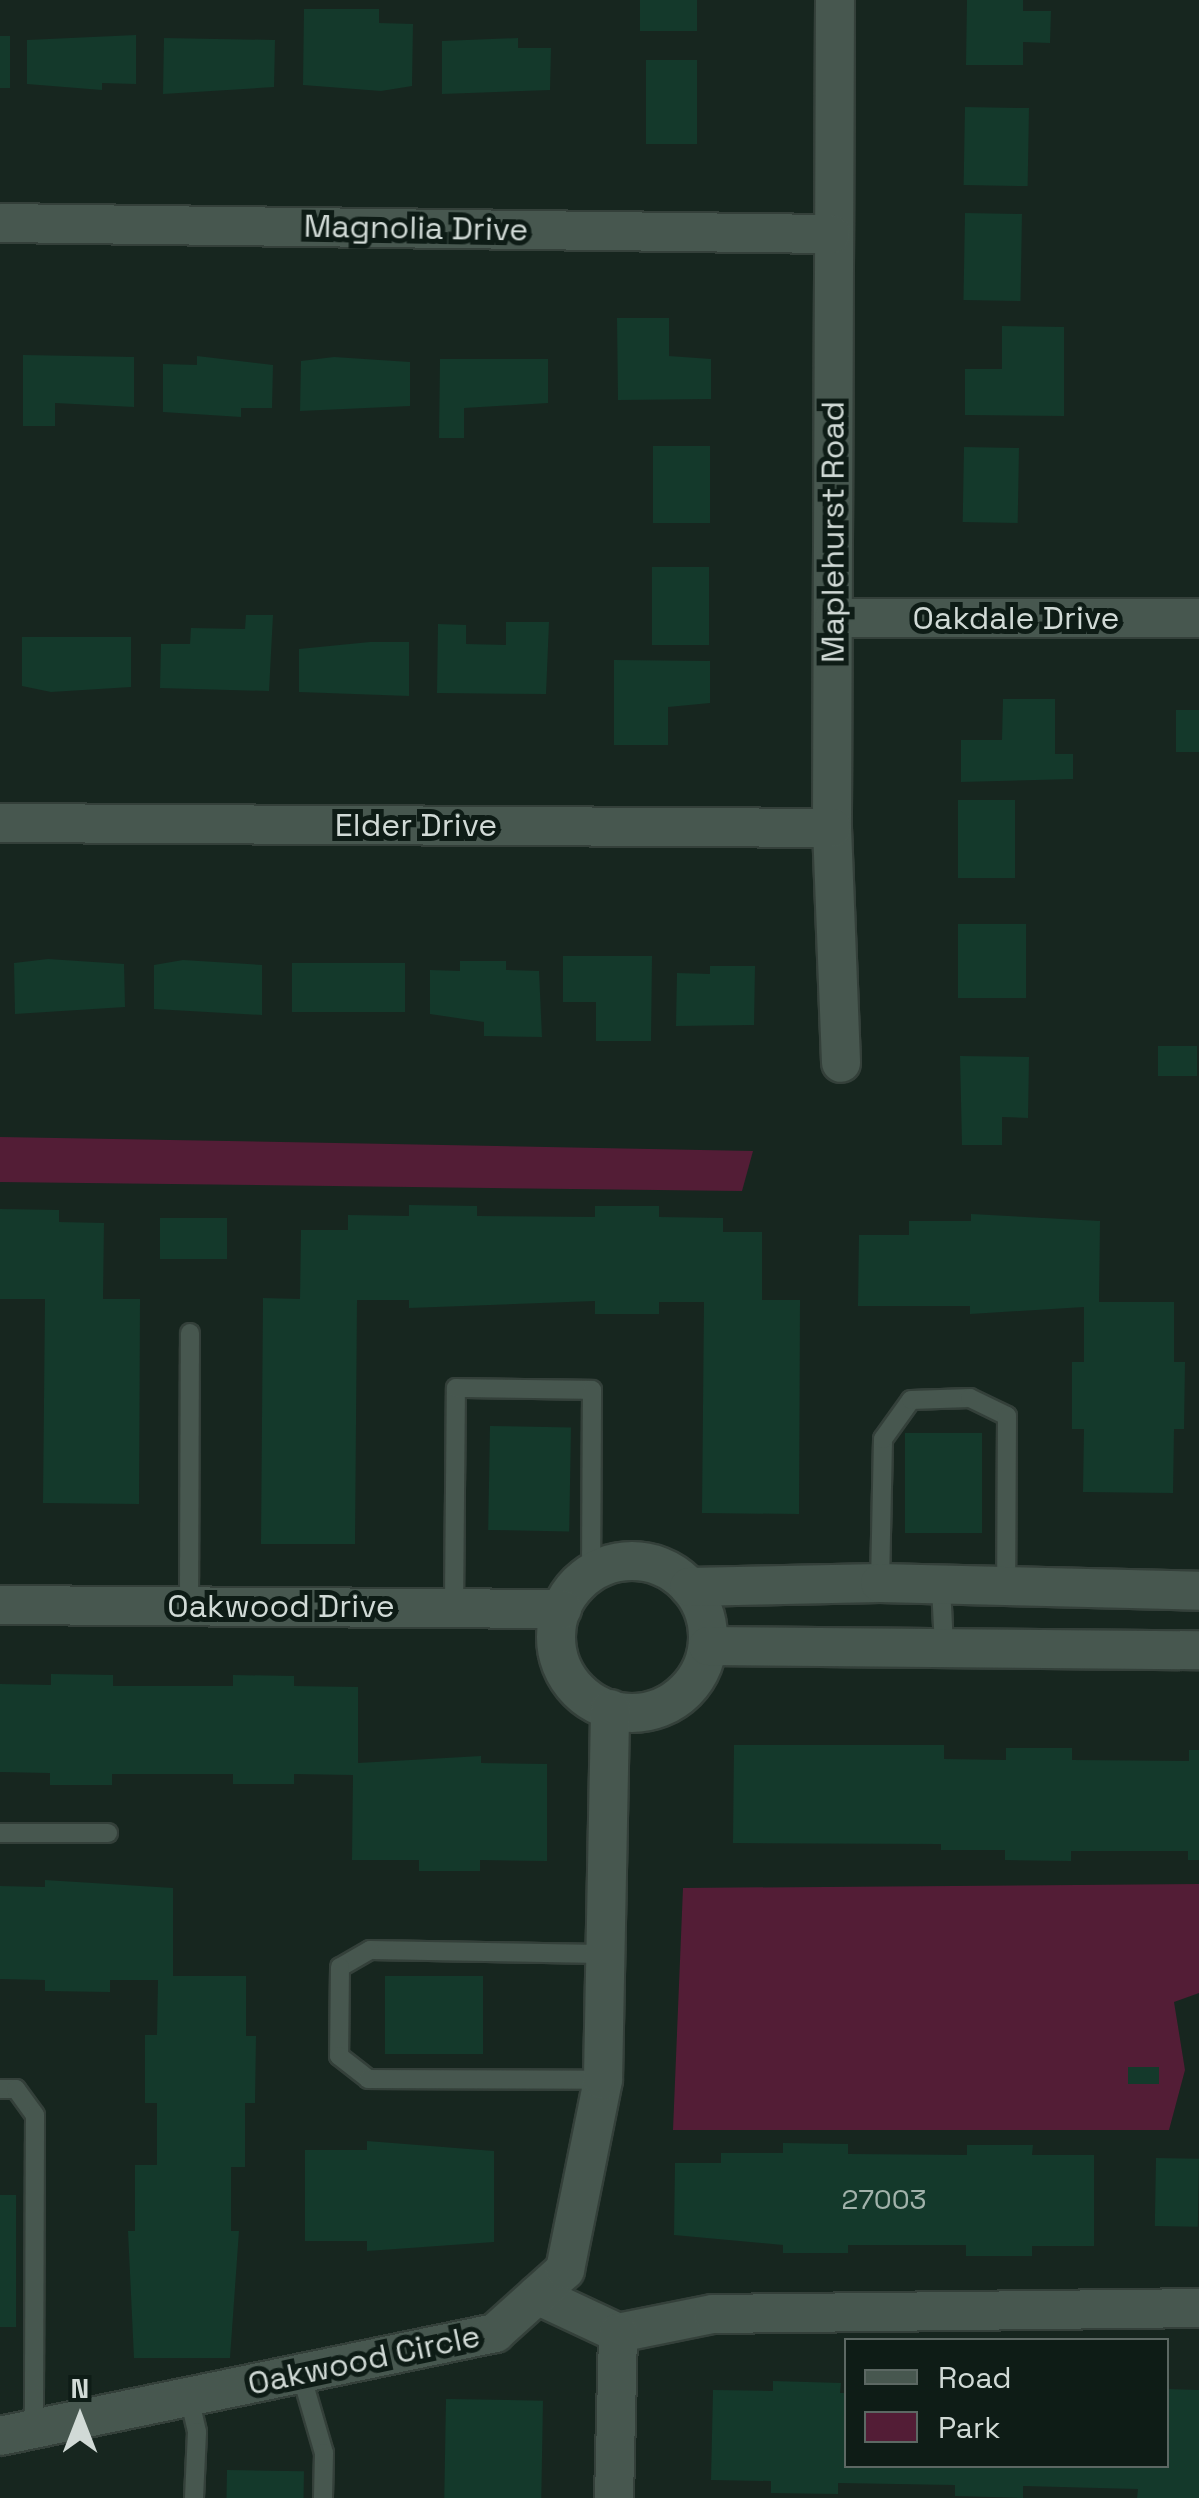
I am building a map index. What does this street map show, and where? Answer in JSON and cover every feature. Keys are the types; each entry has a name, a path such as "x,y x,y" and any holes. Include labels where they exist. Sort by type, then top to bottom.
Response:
{"street":[{"name":"Maplehurst Road","path":"835,0 831,234 832,828 841,1063"},
{"name":"Magnolia Drive","path":"0,223 831,234"},
{"name":"Oakdale Drive","path":"834,618 1199,618"},
{"name":"Elder Drive","path":"0,823 832,828"},
{"path":"621,1562 645,1562 689,1587 703,1608 708,1646 694,1682 676,1700 654,1711 610,1710 567,1677 558,1654 562,1609 592,1574 621,1562"},
{"path":"689,1587 880,1583 1006,1592 1199,1592"},
{"name":"Oakwood Drive","path":"0,1605 562,1609"},
{"path":"708,1646 1199,1650"},
{"name":"Oakwood Circle","path":"17,2433 495,2333 564,2270 603,2080 602,1954 610,1710"},
{"path":"536,2296 618,2333 714,2314 1199,2308"},
{"path":"614,2498 618,2333"}],"lane":[{"path":"188,1606 190,1333"},
{"path":"454,1606 456,1388 592,1390 592,1574"},
{"path":"880,1583 883,1439 911,1400 970,1398 1007,1416 1006,1592"},
{"path":"942,1587 944,1646"},
{"path":"0,1833 108,1833"},
{"path":"602,1954 370,1950 340,1967 339,2056 368,2079 603,2080"},
{"path":"0,2089 16,2089 35,2115 17,2433"},
{"path":"301,2374 324,2453 323,2498"},
{"path":"188,2397 196,2432 194,2498"}],"green space":[{"path":"0,1137 753,1151 742,1191 0,1182"},
{"path":"1199,1884 1199,1993 1174,2002 1185,2070 1169,2130 673,2130 683,1888"}],"building":[{"path":"640,0 697,0 697,31 640,31"},
{"path":"967,0 1023,0 1023,11 1051,11 1050,43 1023,42 1023,65 966,65"},
{"path":"304,9 379,9 379,23 413,24 412,86 381,91 303,85"},
{"path":"136,35 136,84 102,83 102,90 27,84 27,40"},
{"path":"0,36 10,36 10,88 0,88"},
{"path":"164,38 275,40 274,87 163,94"},
{"path":"518,38 518,48 551,48 550,90 442,94 442,41"},
{"path":"646,60 697,60 697,144 646,144"},
{"path":"965,107 1029,108 1028,186 964,185"},
{"path":"965,213 1022,214 1020,301 963,300"},
{"path":"617,318 669,318 669,356 711,359 711,399 618,400"},
{"path":"1002,326 1064,327 1064,416 965,415 965,369 1002,369"},
{"path":"23,355 134,357 134,407 55,403 55,426 23,426"},
{"path":"197,356 273,365 272,408 241,408 241,417 163,412 163,364 197,365"},
{"path":"334,357 410,362 410,406 300,411 301,361"},
{"path":"440,359 548,359 548,403 464,408 464,438 439,438"},
{"path":"653,446 710,446 710,523 653,523"},
{"path":"964,447 1019,448 1018,523 963,522"},
{"path":"652,567 709,567 709,645 652,645"},
{"path":"246,615 273,615 269,691 160,688 161,644 190,644 191,628 245,629"},
{"path":"506,622 549,622 546,694 437,693 438,624 466,625 466,644 506,645"},
{"path":"22,637 131,637 131,687 51,692 22,686"},
{"path":"409,642 409,696 299,692 299,649"},
{"path":"614,660 710,661 710,703 668,707 668,745 614,745"},
{"path":"1003,699 1055,699 1055,754 1073,754 1073,779 961,782 961,740 1002,740"},
{"path":"1176,710 1199,710 1199,752 1176,752"},
{"path":"958,800 1015,800 1015,878 958,878"},
{"path":"958,924 1026,924 1026,998 958,998"},
{"path":"563,956 652,956 651,1041 596,1041 596,1002 563,1002"},
{"path":"48,959 124,964 125,1007 15,1014 14,963"},
{"path":"183,960 262,965 262,1015 154,1009 154,965"},
{"path":"460,961 506,961 506,970 539,971 542,1037 484,1036 484,1022 430,1014 430,970 460,971"},
{"path":"292,963 405,963 405,1012 292,1012"},
{"path":"710,966 755,966 754,1025 676,1026 677,973 710,974"},
{"path":"1158,1046 1197,1046 1197,1076 1158,1076"},
{"path":"960,1056 1029,1057 1028,1118 1002,1117 1002,1145 962,1145"},
{"path":"409,1205 477,1206 477,1216 595,1217 595,1206 659,1206 659,1217 723,1218 723,1232 762,1232 762,1300 800,1300 799,1514 702,1513 704,1302 659,1302 659,1314 595,1314 595,1301 409,1308 409,1300 357,1300 355,1544 261,1544 263,1298 300,1299 301,1230 348,1230 348,1215 409,1216"},
{"path":"0,1209 59,1210 59,1222 104,1223 103,1299 140,1299 139,1504 43,1503 45,1299 0,1299"},
{"path":"971,1214 1100,1221 1099,1302 1174,1302 1174,1362 1185,1362 1184,1429 1174,1429 1173,1493 1083,1492 1084,1429 1072,1429 1072,1362 1084,1362 1084,1307 970,1314 970,1306 858,1306 859,1235 909,1235 909,1221 971,1221"},
{"path":"160,1218 227,1218 227,1259 160,1259"},
{"path":"490,1426 571,1427 569,1531 488,1530"},
{"path":"905,1433 982,1433 982,1533 905,1533"},
{"path":"51,1674 113,1675 113,1686 233,1686 233,1675 294,1676 294,1686 358,1687 358,1763 481,1756 481,1763 547,1764 547,1861 480,1860 480,1871 419,1871 419,1860 352,1860 353,1775 294,1774 294,1784 233,1784 233,1774 112,1774 112,1785 50,1785 50,1773 0,1772 0,1684 51,1685"},
{"path":"734,1745 944,1745 944,1759 1006,1760 1006,1748 1072,1748 1072,1760 1189,1761 1189,1750 1199,1750 1199,1860 1188,1860 1188,1851 1071,1851 1071,1861 1005,1860 1005,1850 941,1850 941,1844 733,1843"},
{"path":"45,1880 173,1888 173,1976 246,1976 246,2036 256,2036 255,2103 245,2103 245,2167 231,2167 231,2231 239,2231 230,2358 134,2358 128,2231 135,2231 135,2165 157,2165 157,2103 145,2103 145,2035 157,2035 158,1980 110,1980 110,1992 45,1991 45,1980 0,1979 0,1886 45,1887"},
{"path":"385,1976 483,1976 483,2054 385,2054"},
{"path":"1128,2067 1159,2067 1159,2084 1128,2084"},
{"path":"367,2141 494,2151 494,2242 367,2251 367,2241 305,2241 305,2150 367,2150"},
{"path":"783,2143 848,2144 848,2154 967,2155 967,2145 1033,2145 1032,2155 1094,2155 1094,2246 1032,2246 1032,2256 966,2256 966,2245 848,2245 848,2253 783,2253 783,2245 674,2235 675,2163 721,2163 721,2153 783,2153"},
{"path":"1156,2158 1199,2159 1198,2227 1155,2226"},
{"path":"0,2195 16,2195 16,2327 0,2327"},
{"path":"773,2381 841,2383 844,2468 1169,2468 1169,2389 1199,2390 1199,2498 1137,2498 1138,2489 1023,2486 1023,2498 955,2496 955,2485 838,2483 838,2494 771,2493 771,2481 711,2480 713,2390 773,2391"},
{"path":"446,2399 543,2401 541,2498 444,2498"},
{"path":"227,2470 304,2471 304,2498 227,2498"}]}
